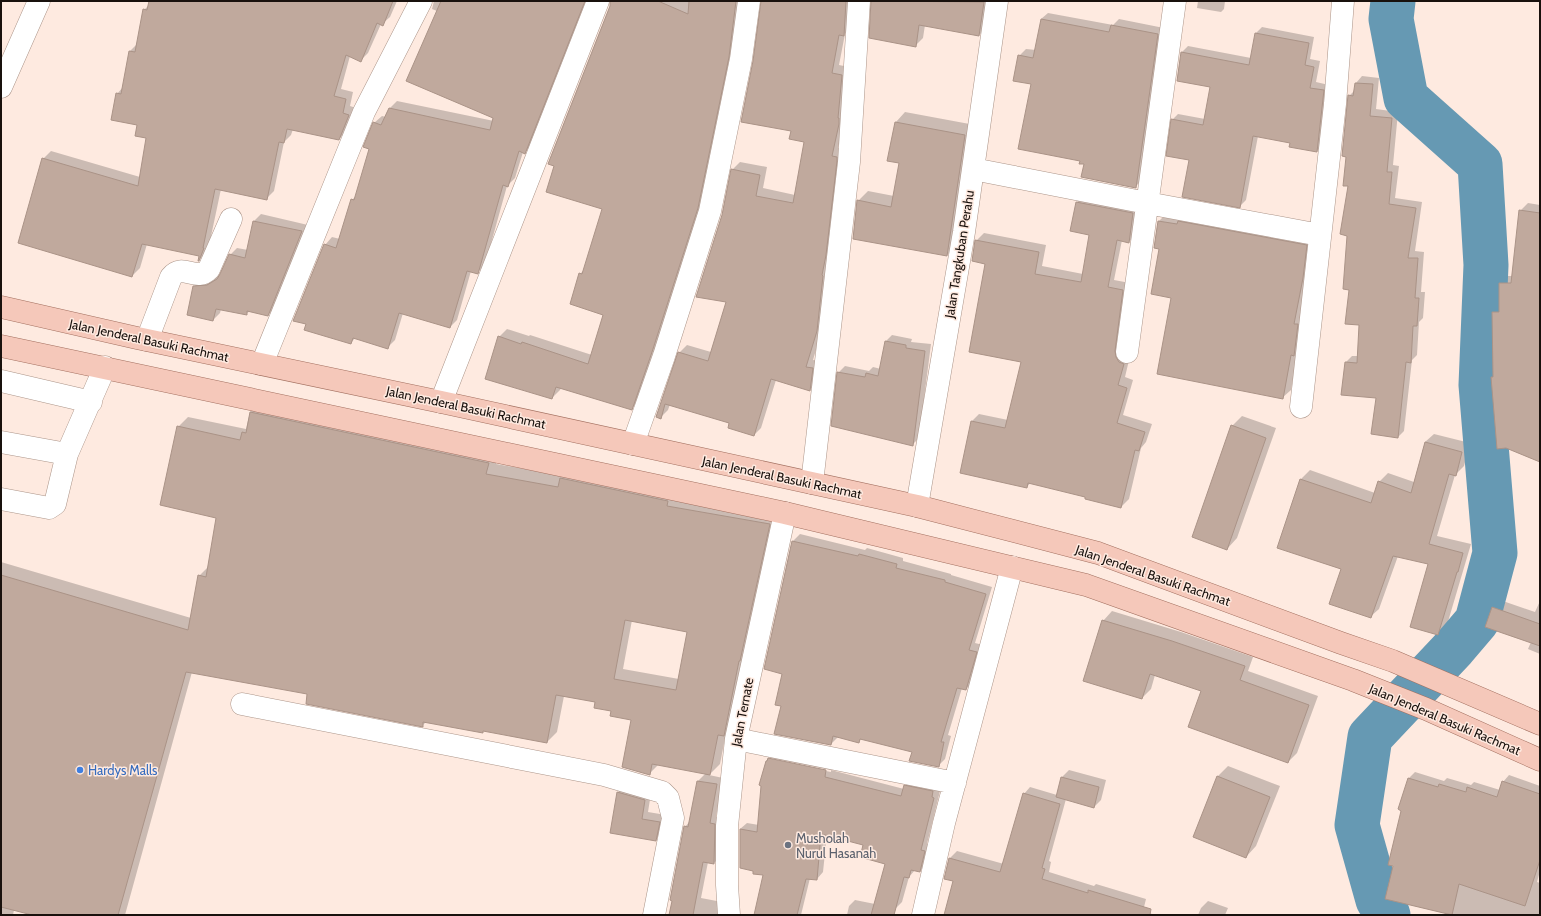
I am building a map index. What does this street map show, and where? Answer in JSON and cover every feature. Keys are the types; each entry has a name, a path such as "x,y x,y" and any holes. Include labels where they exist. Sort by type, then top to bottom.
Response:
{"main road":[{"name":"Jalan Jenderal Basuki Rachmat","path":"1,307 147,340 441,402 917,506 1098,553 1393,661 1540,724"},
{"name":"Jalan Jenderal Basuki Rachmat","path":"1,346 785,513 1086,585 1353,680 1426,709 1540,760"},
{"path":"1330,672 1341,643"}],"street":[{"path":"1,87 39,1"},
{"path":"262,364 364,112 421,1"},
{"path":"441,402 598,1"},
{"path":"633,444 664,356 710,211 741,59 749,1"},
{"path":"812,483 849,162 859,1"},
{"name":"Jalan Tangkuban Perahu","path":"917,506 962,240 998,1"},
{"path":"1128,352 1174,1"},
{"path":"1301,407 1334,104 1343,1"},
{"path":"972,169 1147,204 1320,235"},
{"path":"147,340 171,277 176,272 180,271 197,275 202,275 206,272 209,269 231,219"},
{"path":"1,499 49,508 55,504 67,454 105,367"},
{"path":"1,381 91,402"},
{"path":"1,442 67,454"},
{"name":"Jalan Ternate","path":"729,915 727,885 727,826 736,739 785,513"},
{"path":"923,915 955,783 1012,568"},
{"path":"242,704 604,775 662,792 668,798 673,818 654,915"},
{"path":"736,739 955,783"}],"building":[{"path":"149,1 393,1 383,26 377,23 361,62 346,55 334,96 346,99 343,113 349,115 339,140 287,129 284,143 279,142 267,200 215,189 204,248 199,261 199,256 142,244 132,277 18,243 42,158 138,186 146,138 135,136 137,125 111,120 116,93 121,94 129,51 135,52 143,9 147,10"},
{"path":"441,1 585,1 525,154 519,151 508,187 503,185 478,274 467,271 450,328 399,313 388,349 353,338 351,344 304,330 306,324 293,321 324,244 336,248 351,199 354,200 369,149 363,147 373,122 381,125 389,108 490,130 493,118 406,81"},
{"path":"610,1 658,1 688,14 689,1 736,1 729,57 698,208 632,410 556,387 552,399 485,379 498,336 521,344 522,342 588,364 603,315 570,304 579,273 582,274 602,209 546,192 554,166 548,164 610,6"},
{"path":"761,1 846,1 844,36 839,35 832,73 842,75 838,118 839,124 832,156 837,157 837,161 826,255 822,275 817,331 806,367 813,368 810,391 771,379 754,436 728,428 729,423 665,404 661,419 656,417 678,352 708,361 726,302 696,297 722,215 731,169 760,175 756,196 793,203 804,142 789,139 791,131 741,122 753,61"},
{"path":"871,1 984,2 979,36 919,25 916,47 869,38"},
{"path":"1041,19 1109,32 1111,25 1158,34 1136,188 1081,177 1084,164 1079,164 1080,161 1018,149 1031,84 1013,81 1018,55 1033,58"},
{"path":"1255,33 1309,43 1305,65 1314,67 1310,88 1324,90 1317,152 1289,147 1290,143 1253,136 1240,208 1182,197 1189,160 1166,156 1171,119 1203,125 1210,87 1177,81 1181,52 1249,65"},
{"path":"1355,83 1373,84 1370,116 1392,118 1387,172 1392,172 1389,204 1416,208 1408,258 1418,258 1415,298 1419,298 1417,326 1413,326 1411,363 1406,362 1398,438 1371,434 1376,398 1341,395 1345,362 1357,363 1359,325 1345,324 1349,290 1343,289 1347,236 1340,234 1348,186 1343,186 1346,157 1342,156 1348,95 1353,96"},
{"path":"895,122 965,135 947,256 853,239 857,200 891,207 899,163 887,161"},
{"path":"1076,202 1133,213 1129,243 1117,240 1108,287 1123,290 1115,351 1119,362 1124,364 1118,385 1127,388 1117,423 1145,432 1139,451 1135,450 1121,508 1085,499 1085,497 1028,483 1027,488 960,473 971,421 1005,428 1021,362 969,352 985,264 972,261 975,240 1039,252 1035,274 1081,282 1089,235 1070,231"},
{"path":"1519,210 1540,213 1540,462 1506,448 1497,449 1491,377 1493,377 1492,312 1499,312 1499,283 1511,283"},
{"path":"253,221 302,231 268,316 247,311 247,315 216,309 213,321 187,315 193,286 207,285 217,279 229,254 245,258"},
{"path":"1158,221 1177,224 1178,221 1307,245 1303,278 1294,324 1298,324 1294,356 1291,355 1283,399 1157,374 1171,298 1151,294 1159,249 1154,248"},
{"path":"885,341 906,345 906,348 925,351 913,446 831,426 837,372 865,377 866,373 878,376"},
{"path":"250,412 489,463 486,474 558,487 560,478 668,501 667,506 770,524 739,661 724,736 718,735 710,775 652,764 650,775 622,767 631,720 610,716 611,711 594,708 595,702 556,695 547,743 423,722 423,727 306,704 307,694 186,672 118,915 32,915 1,907 1,575 188,630 198,575 206,577 216,518 160,505 177,426 240,440 242,432 246,433","holes":["625,620 687,632 676,690 614,679"]},
{"path":"1231,425 1266,438 1227,550 1192,537"},
{"path":"1425,442 1462,452 1456,476 1449,474 1429,544 1463,553 1438,635 1410,627 1428,564 1393,556 1371,618 1329,604 1341,569 1277,548 1300,479 1371,503 1378,481 1411,493"},
{"path":"792,541 858,556 859,554 897,564 896,568 945,580 945,582 986,594 969,650 977,652 966,690 957,688 941,742 944,742 939,767 909,761 912,752 860,739 859,743 833,736 831,745 774,734 781,706 775,705 782,674 764,669"},
{"path":"1492,607 1540,624 1540,646 1485,627"},
{"path":"1102,620 1172,641 1245,666 1240,680 1309,705 1288,763 1188,727 1201,691 1150,674 1142,699 1083,681"},
{"path":"768,758 826,770 825,777 901,796 904,785 933,791 932,797 934,798 921,850 925,851 920,872 911,870 909,878 904,877 894,915 871,915 885,864 860,857 863,845 821,834 817,880 806,879 797,915 754,915 763,875 753,874 753,871 740,868 740,829 757,832 761,786 759,785"},
{"path":"1217,776 1270,797 1246,858 1193,837"},
{"path":"1061,777 1099,787 1094,808 1056,797"},
{"path":"1408,778 1438,787 1439,784 1466,792 1467,787 1497,797 1502,781 1540,794 1540,860 1525,906 1459,884 1452,915 1385,899 1393,866 1388,865 1401,811 1398,809"},
{"path":"697,781 717,784 710,823 715,824 714,864 703,862 693,915 669,915 672,901 670,900 684,826 688,827"},
{"path":"617,792 645,800 642,819 660,822 656,841 610,833"},
{"path":"1023,793 1060,804 1042,868 1045,869 1042,879 1088,893 1088,890 1151,909 1150,915 944,915 953,881 944,879 949,858 1000,872"}],"waterway":[{"path":"1388,915 1378,900 1357,825 1370,737 1454,648 1477,621 1495,553 1481,385 1486,265 1480,164 1406,98 1391,19 1393,1"}],"place":[{"name":"Hardys Malls","path":"80,770"},
{"name":"Musholah Nurul Hasanah","path":"788,845"}]}
